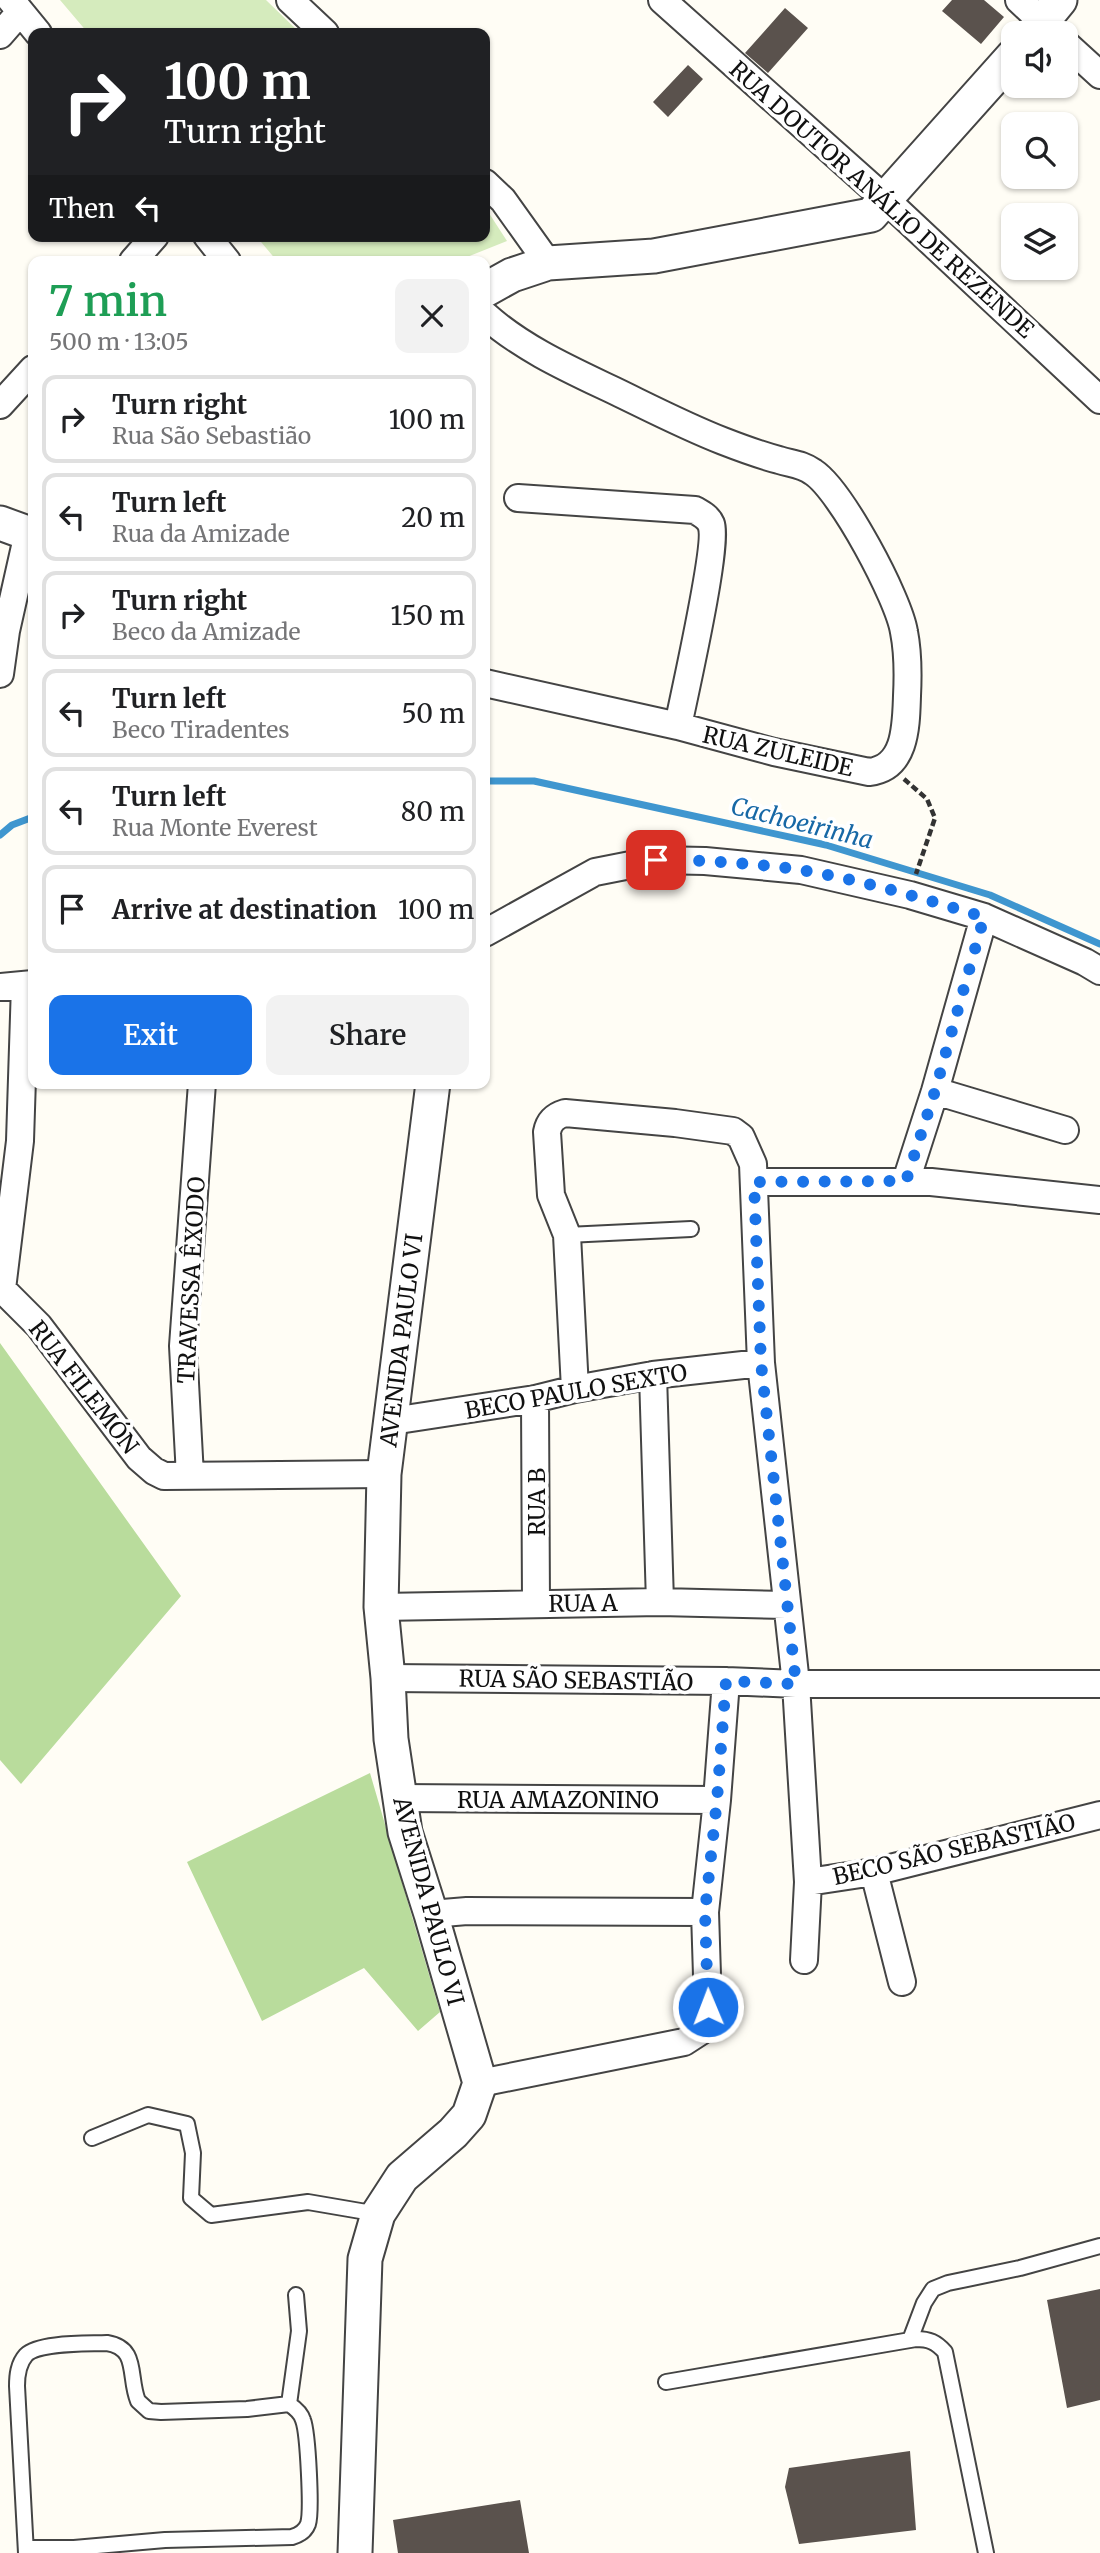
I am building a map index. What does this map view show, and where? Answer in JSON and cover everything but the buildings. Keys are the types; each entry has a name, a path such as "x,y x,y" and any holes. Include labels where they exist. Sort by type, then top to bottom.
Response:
{"street":[{"path":"290,0 320,28"},
{"name":"RUA DOUTOR ANÁLIO DE REZENDE","path":"662,0 885,200 1100,400"},
{"path":"0,35 15,6 34,28"},
{"path":"1078,53 1100,75"},
{"path":"490,287 512,275 548,263 654,256 871,215 1001,69"},
{"path":"490,188 503,200 548,263"},
{"path":"137,256 150,242"},
{"path":"212,242 223,256"},
{"name":"RUA ZULEIDE","path":"490,320 505,333 597,382 724,442 800,464 816,474 831,490 860,533 904,631 906,723 895,759 888,767 869,772 490,684"},
{"path":"0,405 28,374"},
{"path":"518,498 695,510 711,524 713,537 707,578 678,726"},
{"path":"0,674 20,530"},
{"path":"490,930 595,872 656,860 705,860 801,870 910,895 984,917 1100,971"},
{"path":"906,1181 935,1091 984,917"},
{"path":"1,1288 20,1141 19,986"},
{"name":"TRAVESSA ÊXODO","path":"190,1476 183,1346 202,1089"},
{"name":"AVENIDA PAULO VI","path":"432,1089 384,1474 381,1607 391,1739 405,1832 480,2083"},
{"path":"935,1091 1065,1130"},
{"name":"BECO SÃO SEBASTIÃO","path":"567,1236 551,1195 547,1132 553,1119 565,1113 675,1123 733,1131 741,1137 753,1164 761,1363 796,1684 808,1882 804,1960"},
{"path":"754,1182 906,1181 1100,1200"},
{"path":"567,1236 575,1389"},
{"name":"RUA FILEMÓN","path":"1,1288 39,1326 139,1458 164,1476 384,1474"},
{"name":"BECO PAULO SEXTO","path":"392,1421 535,1399 653,1375 761,1363"},
{"path":"653,1375 660,1602"},
{"name":"RUA B","path":"535,1399 536,1604"},
{"name":"RUA A","path":"381,1607 660,1602 786,1605"},
{"name":"RUA SÃO SEBASTIÃO","path":"388,1678 796,1684 1100,1684"},
{"path":"355,2553 365,2259 378,2214 402,2177 453,2133 469,2115 480,2083 684,2042 701,2031 708,2007 705,1912 726,1681"},
{"name":"RUA AMAZONINO","path":"399,1798 717,1800"},
{"name":"BECO SÃO SEBASTIÃO","path":"808,1882 874,1872 1100,1815"},
{"path":"874,1872 902,1982"},
{"path":"431,1914 467,1911 705,1912"}],"lane":[{"path":"567,1236 691,1229"},
{"path":"92,2138 148,2115 187,2124 193,2153 191,2198 211,2215 308,2202 378,2214"},
{"path":"910,2340 924,2303 933,2290 948,2283 1020,2268 1100,2246"},
{"path":"289,2404 299,2331 296,2295"},
{"path":"666,2382 910,2340 927,2339 938,2344 945,2352 986,2553"},
{"path":"118,2344 128,2354 138,2401 149,2411 247,2409 289,2404 301,2414 308,2445 308,2523 303,2532 292,2537 150,2547 26,2550 17,2372 21,2362 33,2350 118,2344"}],"path":[{"path":"888,767 927,799 935,818 917,870"}],"green space":[{"path":"60,0 266,0 295,28 84,28"},
{"path":"490,215 507,241 470,256 273,256 261,242 490,242"},
{"path":"0,1343 181,1596 21,1784 0,1760"},
{"path":"370,1773 440,2012 418,2031 364,1968 262,2021 187,1862"}],"waterway":[{"name":"Cachoeirinha","path":"490,781 534,781 826,845 990,895 1100,944"},
{"name":"Cachoeirinha","path":"0,835 12,825 28,819"}],"route":[{"path":"656,860 705,860 801,870 910,895 984,917 935,1091 906,1181 754,1182 761,1363 796,1684 726,1681 705,1912 708,2007"}]}
